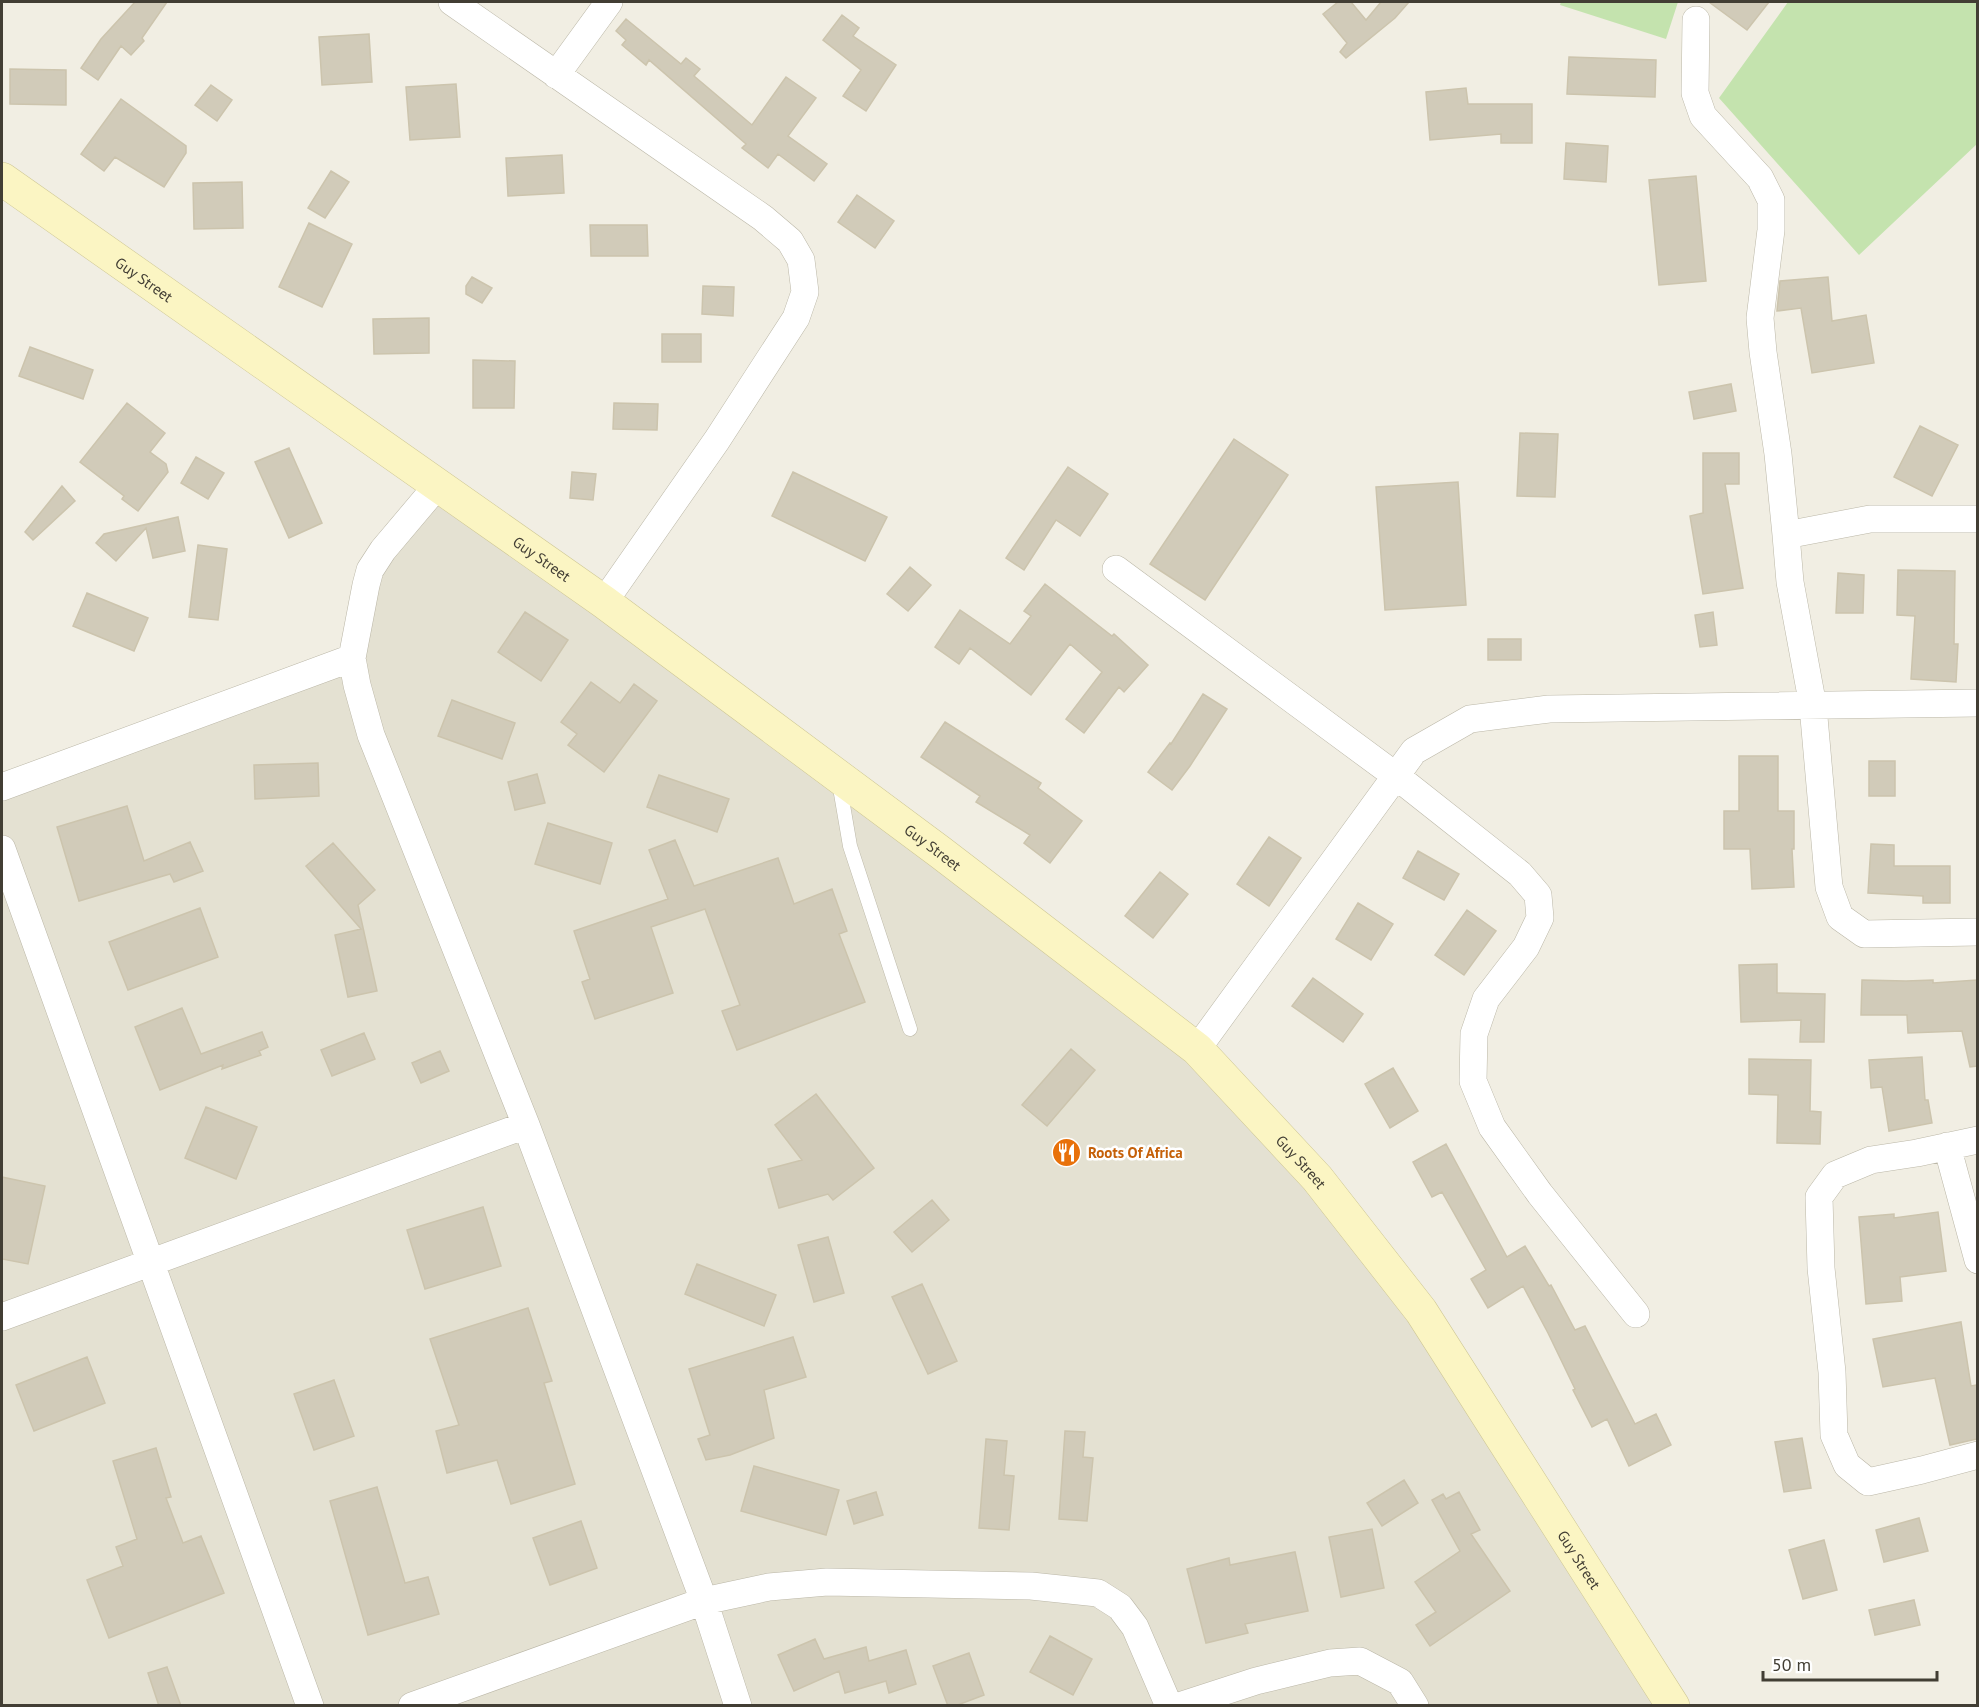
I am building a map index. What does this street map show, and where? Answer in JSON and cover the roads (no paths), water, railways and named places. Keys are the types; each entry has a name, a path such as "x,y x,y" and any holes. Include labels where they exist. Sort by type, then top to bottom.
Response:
{"street":[{"path":"452,2 763,218 790,241 801,261 805,292 795,318 717,440 604,602"},
{"path":"556,75 609,2"},
{"path":"1696,20 1695,93 1703,116 1760,178 1771,200 1771,230 1760,318 1762,352 1778,454 1790,582 1814,706 1829,887 1840,917 1864,934 1977,932"},
{"name":"Guy Street","path":"2,179 604,602 940,852 1197,1048 1317,1178 1421,1311 1673,1706"},
{"path":"437,486 383,550 370,570 352,658 357,685 372,735 526,1125 704,1601 738,1706"},
{"path":"1786,535 1870,519 1977,519"},
{"path":"1116,569 1396,776 1520,874 1538,895 1540,918 1526,947 1486,999 1474,1034 1473,1081 1492,1127 1540,1194 1636,1314"},
{"path":"2,787 352,658"},
{"path":"1197,1048 1414,752 1470,719 1548,710 1977,703"},
{"path":"2,849 310,1706"},
{"path":"2,1317 526,1125"},
{"path":"1977,1140 1871,1160 1835,1175 1819,1197 1821,1268 1832,1372 1834,1436 1847,1465 1868,1482 1977,1455"},
{"path":"1947,1146 1977,1260"},
{"path":"412,1706 704,1601 770,1587 827,1582 1031,1586 1098,1593 1120,1607 1135,1627 1169,1706"},
{"path":"1179,1706 1256,1681 1330,1663 1360,1661 1400,1683 1415,1706"}],"lane":[{"path":"838,777 850,846 910,1029"}],"place":[{"name":"Roots Of Africa","path":"1067,1152"}]}
